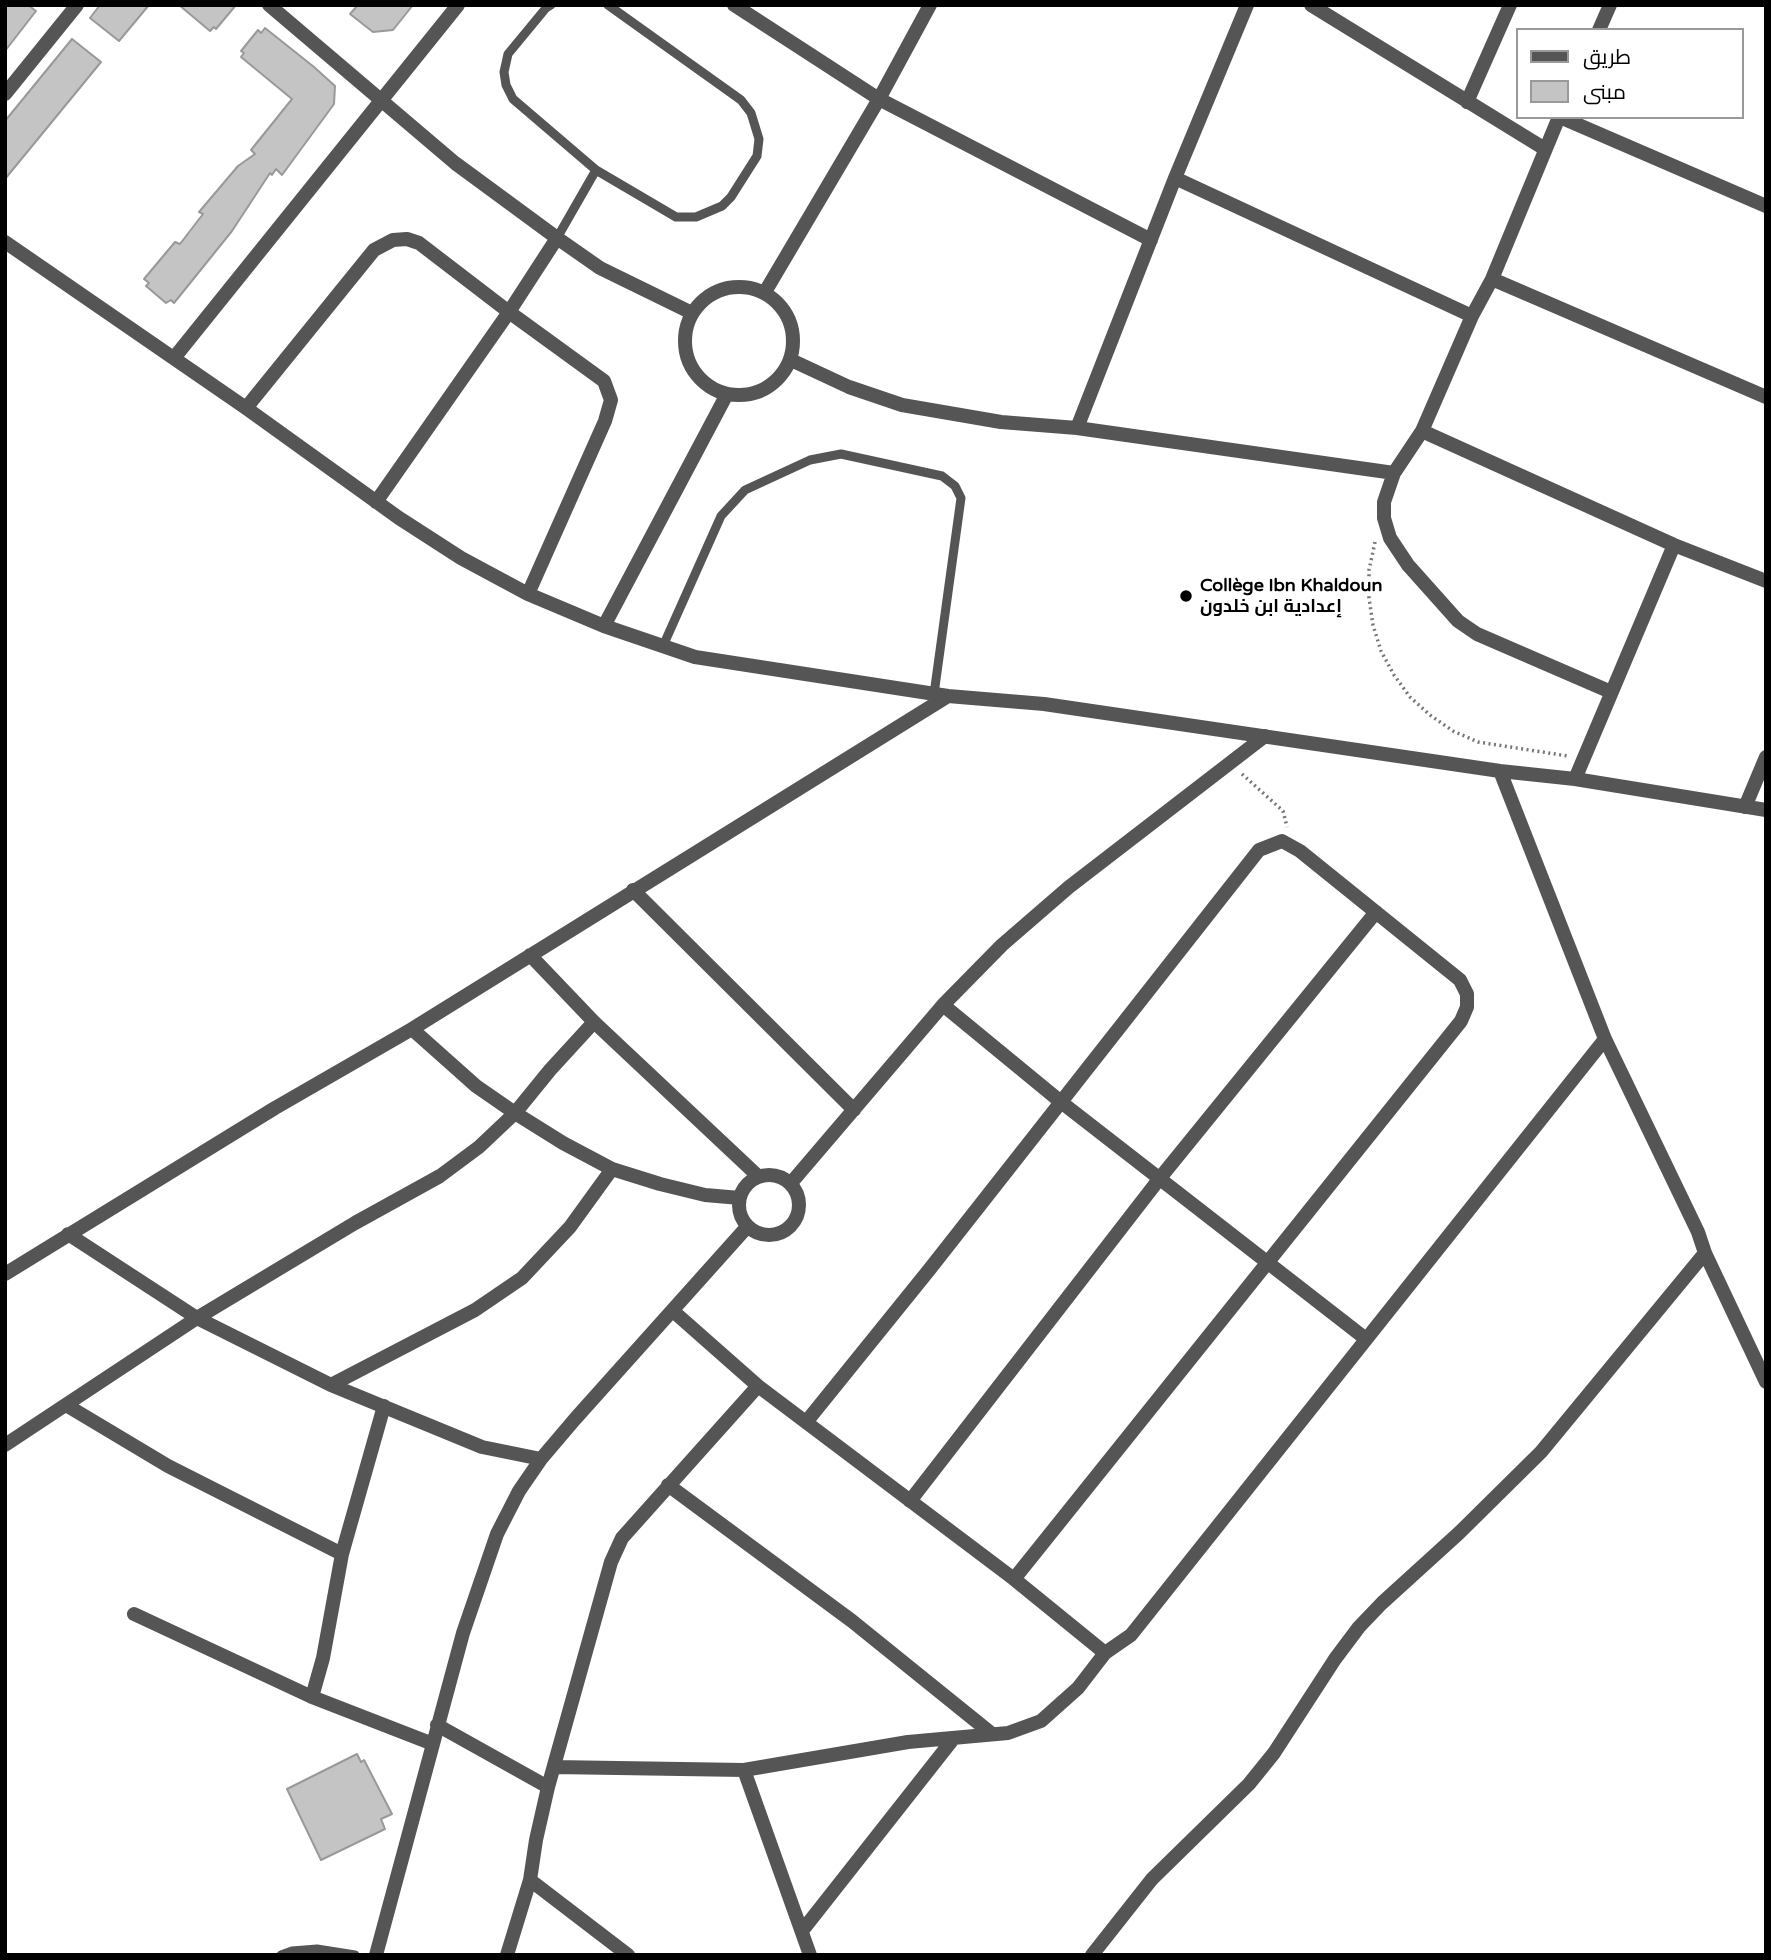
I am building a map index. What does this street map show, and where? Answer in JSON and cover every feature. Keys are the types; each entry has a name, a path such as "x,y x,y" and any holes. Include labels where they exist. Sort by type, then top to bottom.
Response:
{"street":[{"path":"5,94 77,5"},
{"path":"269,5 455,163 557,238 600,268 692,313"},
{"path":"174,358 458,5"},
{"path":"734,5 879,99 1151,240"},
{"path":"765,292 879,99 930,5"},
{"path":"1077,428 1175,178 1247,5"},
{"path":"1311,5 1545,149"},
{"path":"1466,102 1510,5"},
{"path":"1600,28 1610,5"},
{"path":"1558,119 1493,279 1472,316 1422,431 1394,473 1384,502 1384,518 1390,538 1408,565 1458,621 1477,634 1611,692"},
{"path":"1564,119 1766,206"},
{"path":"1175,178 1472,316"},
{"path":"376,502 509,313 557,238"},
{"path":"246,408 374,250 393,240 407,239 419,243 509,313 604,381 611,400 605,421 528,594"},
{"path":"5,242 246,408 376,502 461,558 528,594 604,626 695,657 941,695 1044,704 1500,771 1576,779 1766,810"},
{"path":"1493,279 1766,397"},
{"path":"745,286 765,292 781,305 791,321 794,341 791,360 776,382 753,394 727,394 703,382 689,362 685,337 692,313 706,297 724,288 745,286"},
{"path":"791,360 849,387 902,405 1001,422 1077,428 1394,473"},
{"path":"604,626 727,394"},
{"path":"1422,431 1674,545 1766,581"},
{"path":"1576,779 1674,545"},
{"path":"5,1274 275,1108 412,1029 941,695"},
{"path":"791,1183 943,1005 1002,945 1069,887 1265,736"},
{"path":"1745,807 1766,757"},
{"path":"1500,771 1605,1040 1698,1232 1705,1253 1766,1382"},
{"path":"807,1421 1259,850 1282,841 1300,850 1460,980 1467,994 1467,1007 1461,1021 1014,1579"},
{"path":"633,890 854,1110"},
{"path":"910,1502 1160,1178 1376,912"},
{"path":"530,955 594,1022 759,1177"},
{"path":"943,1005 1061,1102 1366,1339"},
{"path":"5,1445 197,1318 355,1223 440,1176 479,1147 515,1114 550,1070 594,1022"},
{"path":"412,1029 476,1086 515,1114 612,1168 705,1195 740,1198"},
{"path":"554,1767 744,1770 908,1742 1008,1732 1041,1721 1078,1688 1105,1653 1131,1635 1605,1040"},
{"path":"331,1385 475,1310 522,1278 570,1227 612,1168"},
{"path":"779,1176 791,1183 799,1198 800,1208 792,1226 784,1232 765,1236 747,1227 739,1208 743,1189 759,1177 779,1176"},
{"path":"376,1955 463,1633 497,1534 519,1491 541,1459 747,1227"},
{"path":"68,1234 197,1318 331,1385 482,1447 541,1459"},
{"path":"1092,1955 1152,1879 1249,1784 1274,1753 1359,1627 1541,1452 1705,1253"},
{"path":"673,1311 758,1386 1014,1579 1105,1653"},
{"path":"507,1955 530,1881 548,1787 611,1562 622,1538 758,1386"},
{"path":"66,1405 168,1466 342,1553"},
{"path":"312,1697 323,1658 342,1553 384,1406"},
{"path":"668,1485 852,1621 992,1734"},
{"path":"134,1614 312,1697 433,1744"},
{"path":"437,1725 548,1787"},
{"path":"802,1931 954,1738"},
{"path":"744,1770 810,1955"},
{"path":"530,1881 628,1955"}],"lane":[{"path":"551,5 508,54 504,72 506,85 513,99 596,170 676,218 696,217 722,206 731,197 757,156 759,139 751,113 741,100 608,5"},
{"path":"557,238 596,170"},
{"path":"663,646 721,516 745,490 810,460 841,454 942,475 955,486 961,498 941,695"},
{"path":"281,1955 292,1951 317,1949 355,1955"}],"path":[{"path":"1384,518 1372,557 1369,598 1381,651 1410,697 1430,716 1453,731 1478,742 1584,758"},
{"path":"1230,763 1283,811 1287,821 1282,841"}],"building":[{"path":"5,5 28,5 36,11 5,51"},
{"path":"100,5 149,5 119,41 90,18"},
{"path":"179,5 236,5 216,29 214,27 210,31"},
{"path":"358,5 413,5 393,30 373,32 350,14"},
{"path":"265,28 335,86 334,104 282,175 276,169 272,175 270,173 232,231 174,303 171,300 166,303 146,286 149,283 144,279 175,242 180,244 203,214 199,212 238,166 255,154 251,150 292,99 241,57 244,53 241,51 258,30 261,33"},
{"path":"72,39 101,62 5,179 5,121"},
{"path":"357,1754 361,1762 364,1760 392,1814 381,1819 385,1829 321,1860 287,1789"}],"place":[{"name":"Collège Ibn Khaldoun إعدادية ابن خلدون","path":"1186,596"}]}
